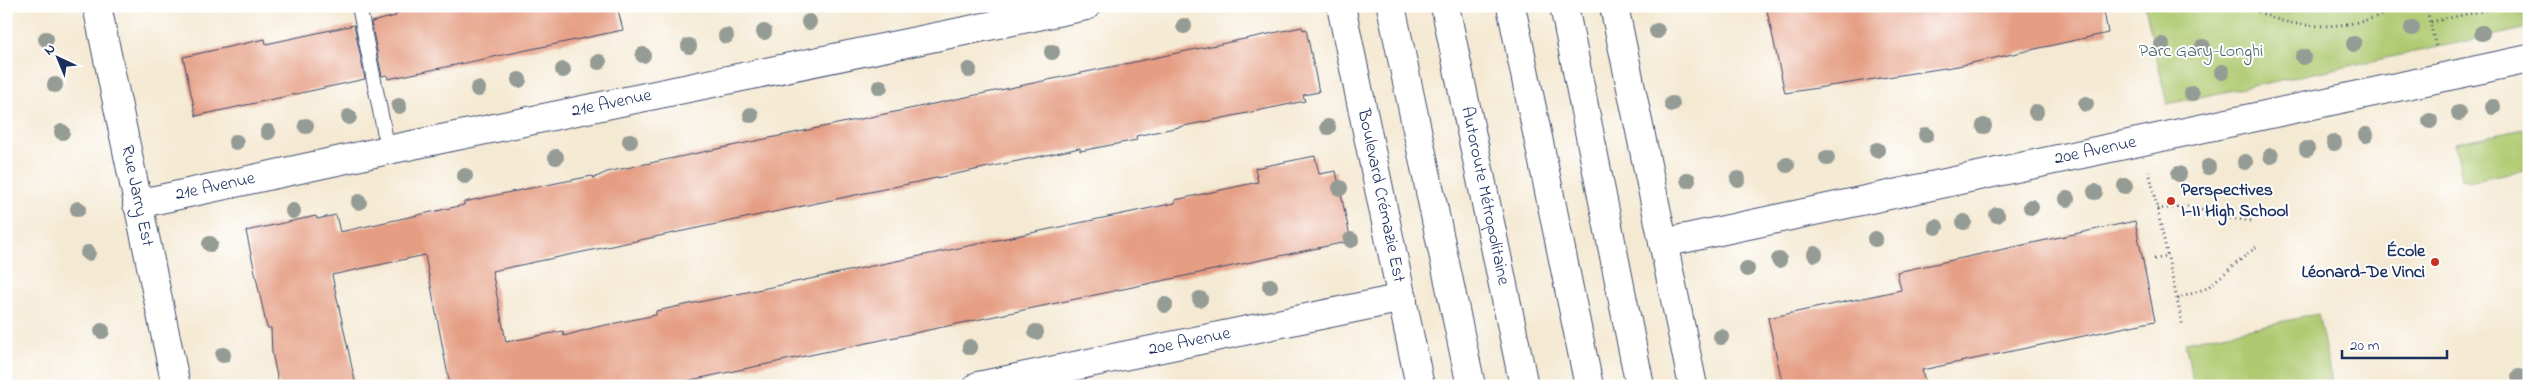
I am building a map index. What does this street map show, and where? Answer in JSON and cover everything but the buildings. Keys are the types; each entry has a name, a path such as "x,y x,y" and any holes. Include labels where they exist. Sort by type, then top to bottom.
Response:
{"main road":[{"name":"Rue Jarry Est","path":"97,6 176,386"},
{"name":"21e Avenue","path":"137,204 388,150 1086,6"},
{"name":"Boulevard Crémazie Est","path":"1341,6 1420,386"},
{"path":"1391,6 1471,386"},
{"name":"Autoroute Métropolitaine","path":"1445,6 1524,386"},
{"path":"1511,6 1589,386"},
{"path":"1564,6 1638,374"},
{"path":"1614,6 1693,386"},
{"name":"20e Avenue","path":"1663,242 2528,46"},
{"name":"20e Avenue","path":"990,384 1403,298"}],"lane":[{"path":"358,6 388,150"}],"path":[{"path":"2250,6 2287,23 2322,26 2377,16 2396,6"},
{"path":"2426,6 2438,52"},
{"path":"2431,22 2504,6"},
{"path":"2519,6 2528,46"},
{"path":"2149,170 2183,327"},
{"path":"2158,209 2188,206 2230,218 2252,221"},
{"path":"2176,299 2207,288 2256,247"},
{"path":"2154,259 2168,257"}],"green space":[{"name":"Parc Gary-Longhi","path":"2145,6 2529,6 2529,28 2167,104"},
{"path":"2529,128 2529,169 2469,181 2462,179 2455,143"},
{"path":"2318,314 2332,382 2315,386 2194,386 2185,342"}],"place":[{"name":"Perspectives I-II High School","path":"2171,201"},
{"name":"École Léonard-De Vinci","path":"2435,262"}]}
